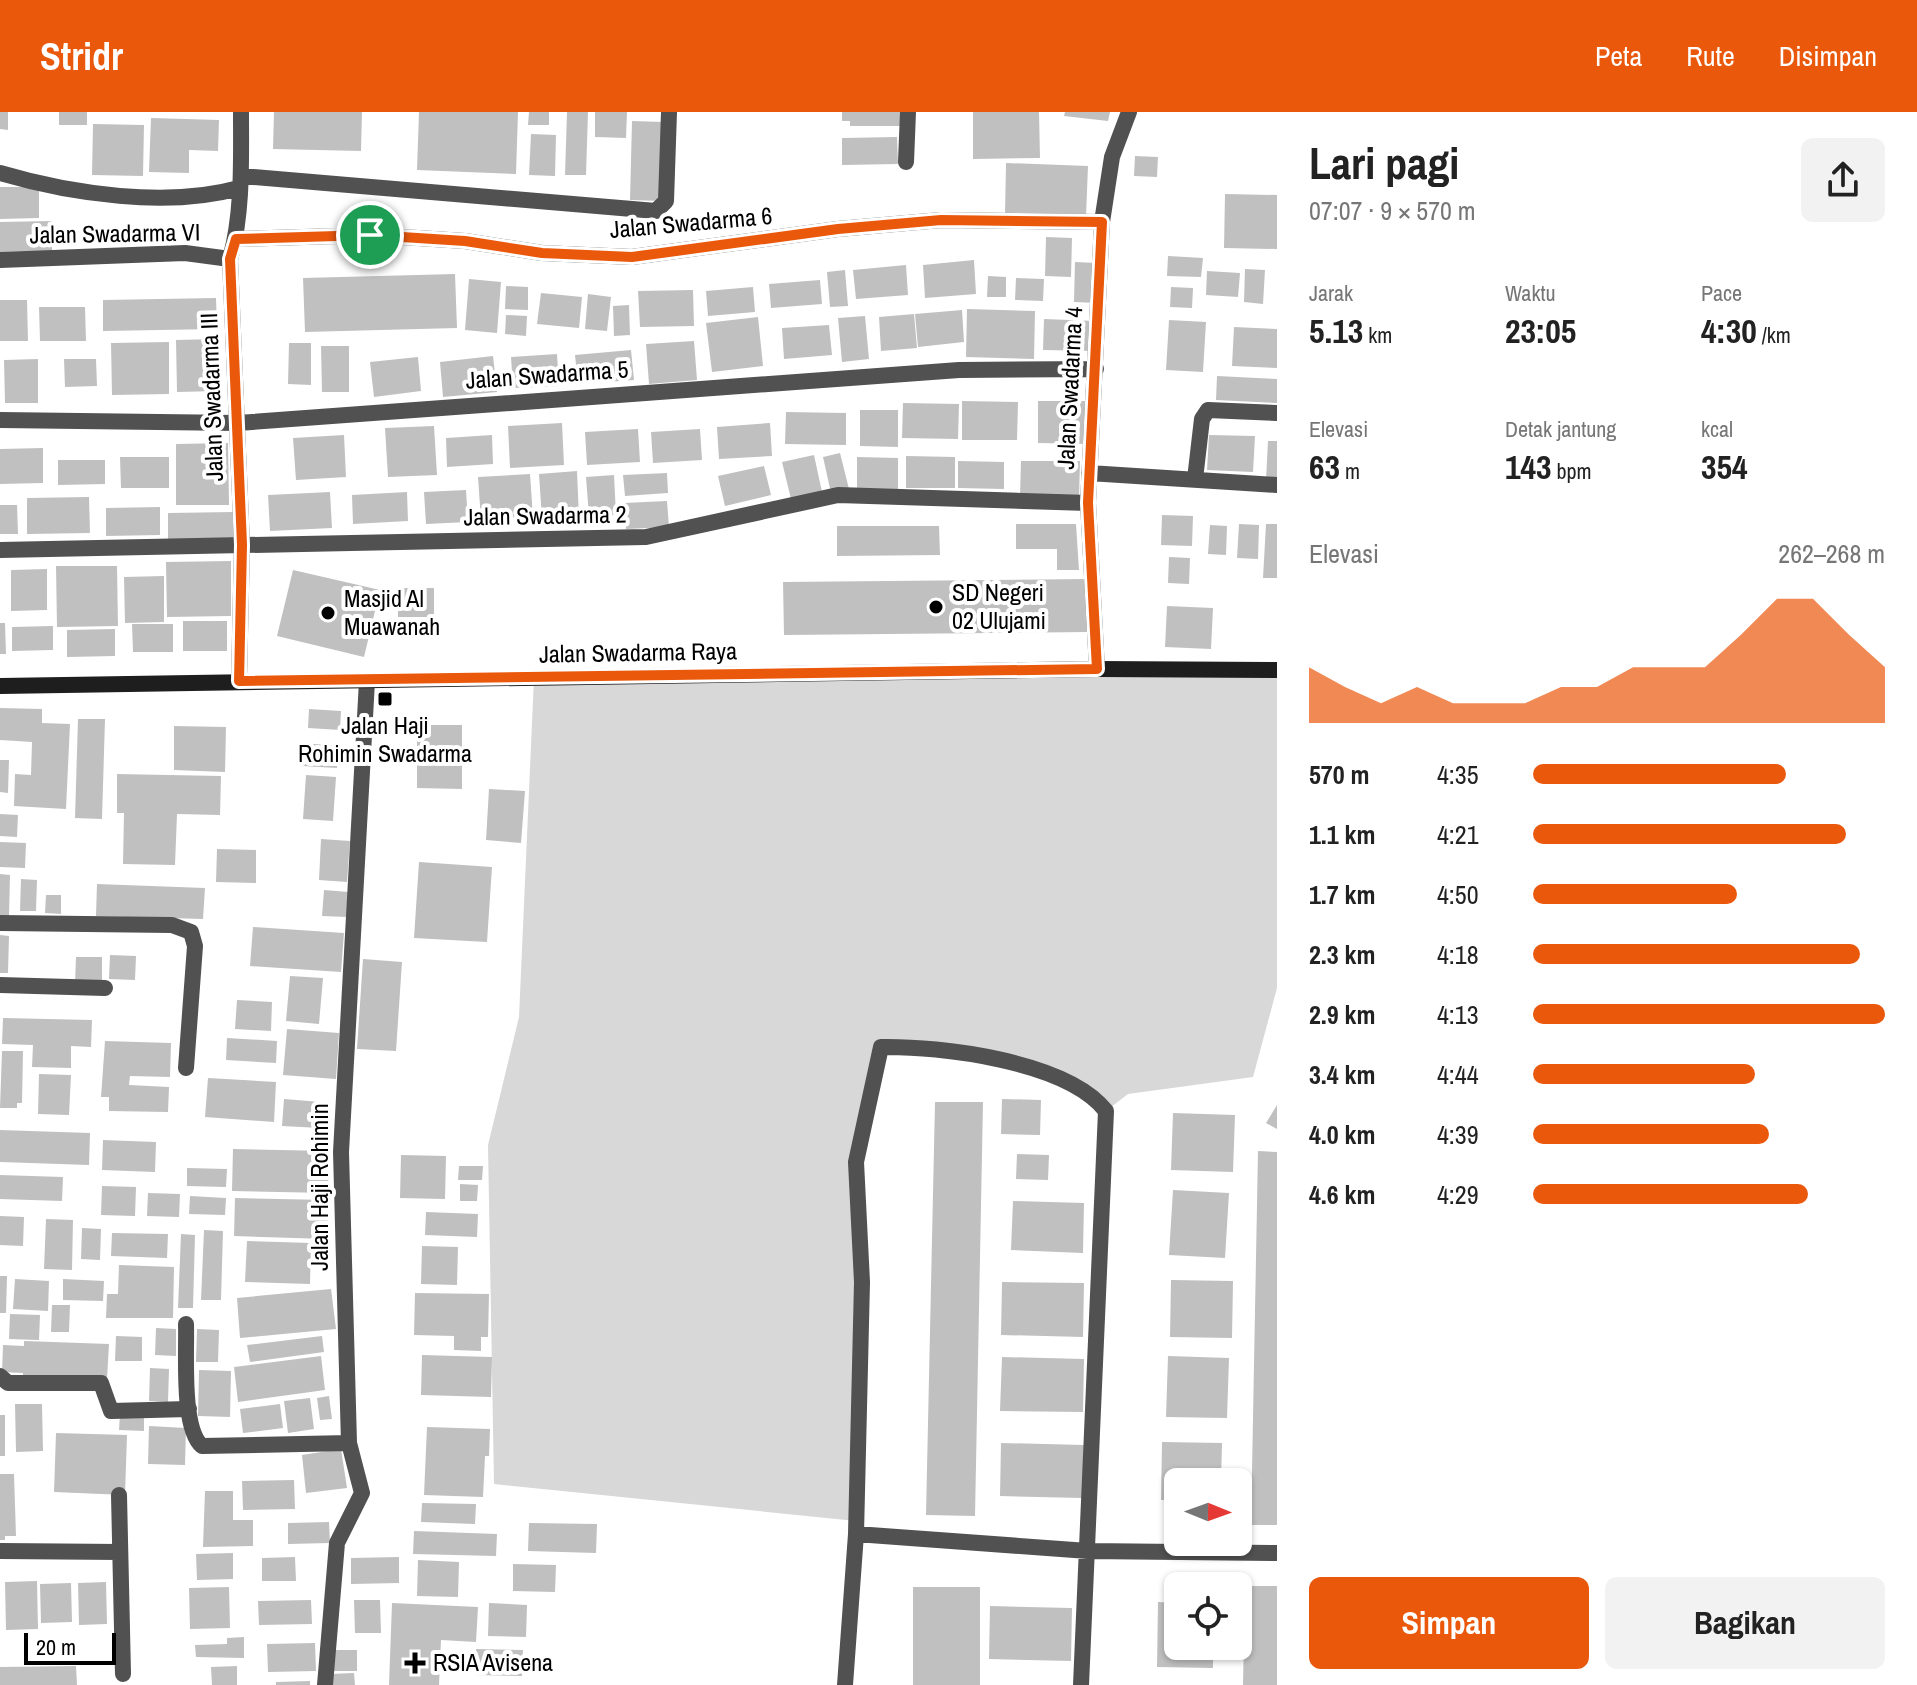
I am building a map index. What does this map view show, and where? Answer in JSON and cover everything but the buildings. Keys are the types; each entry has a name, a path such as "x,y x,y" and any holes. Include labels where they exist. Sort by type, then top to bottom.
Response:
{"main road":[{"name":"Jalan Swadarma Raya","path":"0,686 1097,669 1277,670"}],"street":[{"name":"Jalan Swadarma III","path":"239,681 242,545 230,259 236,239 241,112"},
{"path":"0,173 85,191 171,198 207,197 239,188 656,211 666,201 669,112"},
{"path":"906,162 908,112"},
{"name":"Jalan Swadarma 4","path":"1097,669 1088,503 1102,222 1112,157 1129,112"},
{"name":"Jalan Swadarma 6","path":"236,239 370,235 465,241 542,253 632,257 838,229 941,220 1102,222"},
{"name":"Jalan Swadarma VI","path":"0,260 185,253 230,259"},
{"name":"Jalan Swadarma 5","path":"0,420 238,423 959,370 1096,369"},
{"path":"1195,479 1202,419 1208,410 1277,413"},
{"path":"1089,473 1277,485"},
{"name":"Jalan Swadarma 2","path":"0,550 646,537 838,495 1088,503"},
{"name":"Jalan Haji Rohimin","path":"325,1685 337,1543 362,1493 349,1443 341,1152 367,681"},
{"path":"0,923 172,925 191,932 195,946 186,1068"},
{"path":"0,985 105,988"},
{"path":"845,1685 856,1534 862,1282 856,1162 881,1047 931,1046 1052,1077 1093,1096 1106,1111 1081,1685"},
{"path":"186,1324 189,1409 193,1436 202,1446 349,1443"},
{"path":"0,1376 8,1383 101,1383 111,1411 189,1409"},
{"path":"119,1495 123,1674"},
{"path":"856,1534 1088,1551 1277,1553"},
{"path":"0,1551 120,1552"}],"shaded area":[{"path":"1277,671 1277,988 1253,1077 1128,1094 1106,1111 1087,1095 1062,1081 1033,1071 966,1058 878,1047 864,1112 856,1521 494,1484 488,1145 519,1017 534,678"}],"place":[{"name":"SD Negeri 02 Ulujami","path":"936,607"},
{"name":"Masjid Al Muawanah","path":"328,613"},
{"name":"Jalan Haji Rohimin Swadarma","path":"385,699"},
{"name":"RSIA Avisena","path":"415,1663"}],"route":[{"path":"941,220 1102,222 1088,503 1097,669 239,681 242,545 230,259 236,239 370,235 465,241 542,253 632,257 838,229 941,220"}]}
